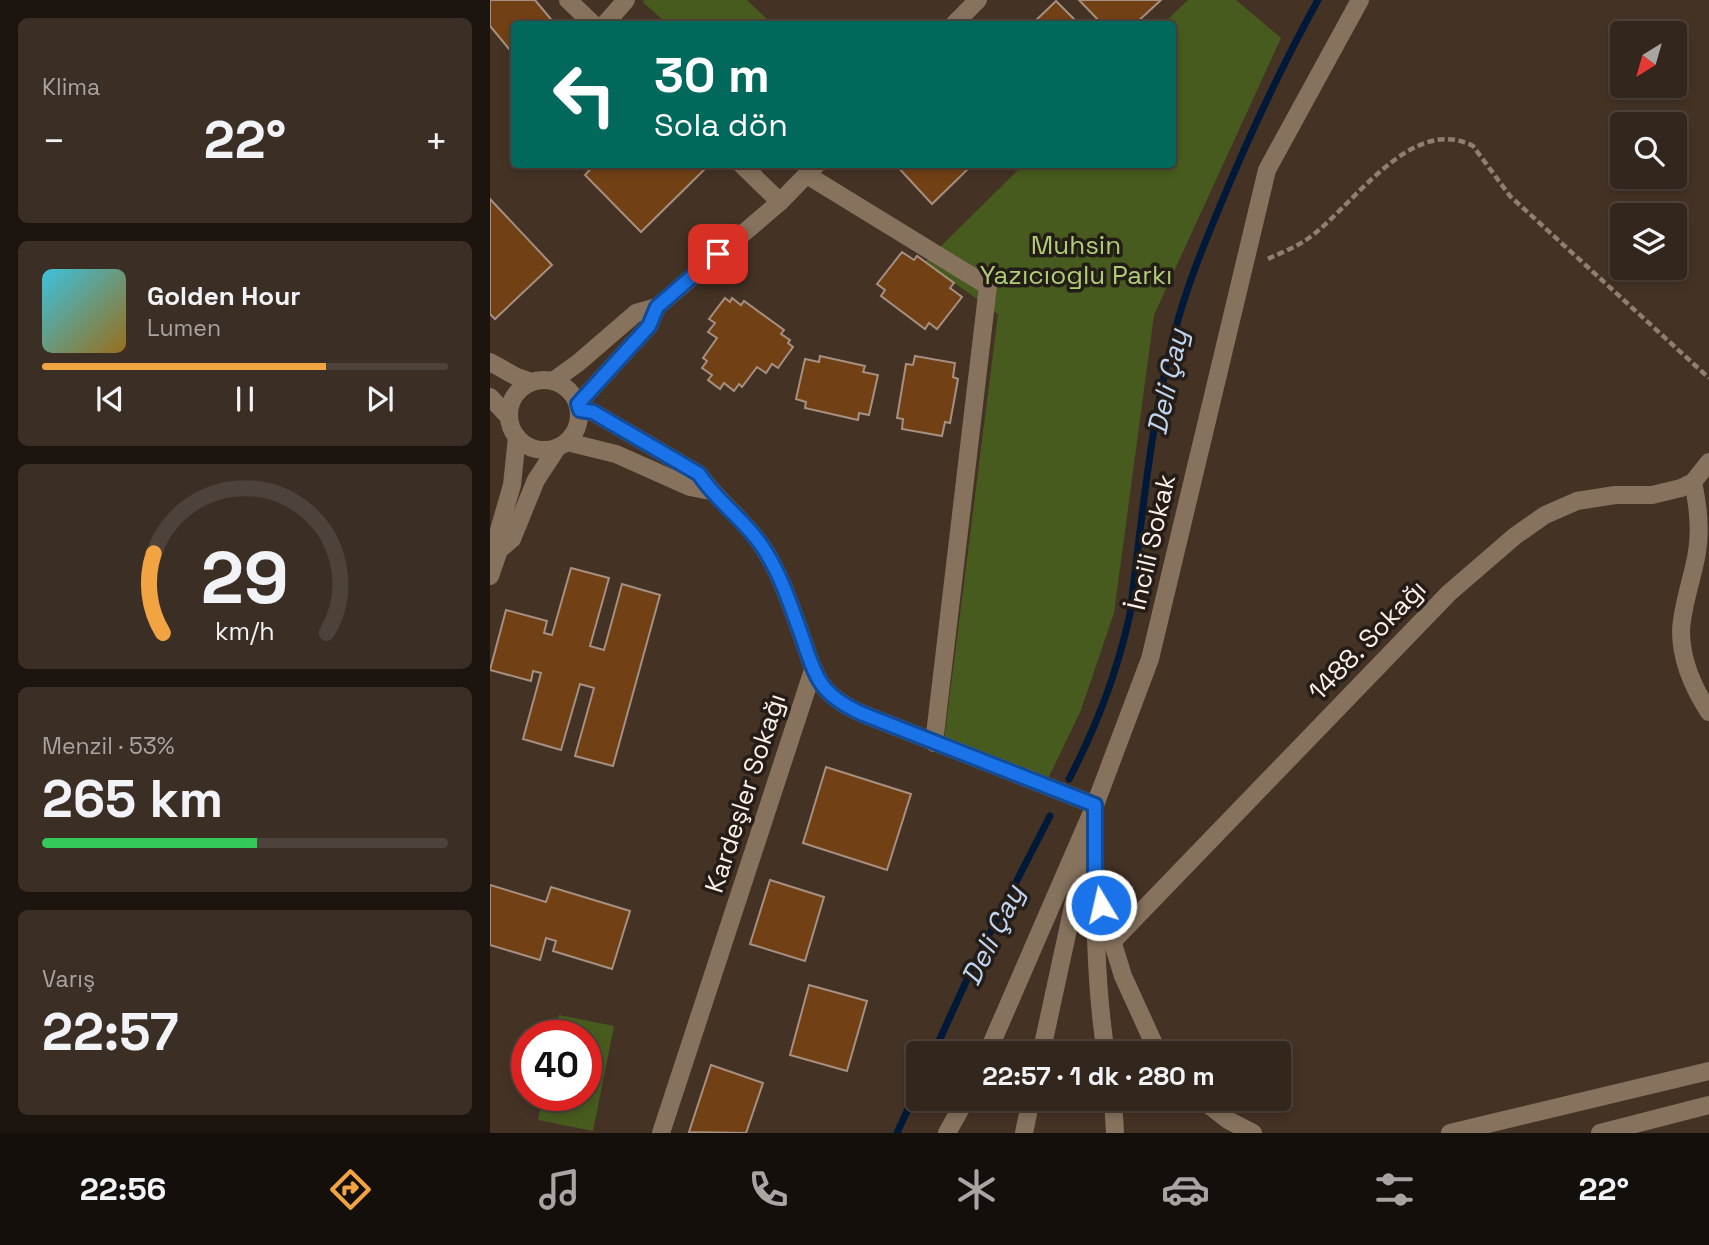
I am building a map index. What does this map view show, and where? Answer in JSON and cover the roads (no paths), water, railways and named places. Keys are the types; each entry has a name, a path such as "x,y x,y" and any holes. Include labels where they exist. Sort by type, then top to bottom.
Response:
{"street":[{"path":"568,0 590,21"},
{"path":"608,21 626,0"},
{"path":"957,21 978,0"},
{"name":"İncili Sokak","path":"992,1041 1095,805 1150,659 1267,170 1360,0"},
{"path":"745,168 780,202"},
{"path":"553,381 636,313 657,307 780,202 812,170 988,286 934,743"},
{"path":"499,550 512,539 537,480 562,445 574,434 578,424 579,407 649,326 657,307"},
{"path":"490,362 532,382"},
{"path":"562,445 536,449 517,437 509,417 510,406 522,388 542,380 563,385 579,407"},
{"path":"490,397 509,417"},
{"name":"Kardeşler Sokağı","path":"579,407 593,412 699,474 710,491 746,526 773,565 786,590 813,670 661,1133"},
{"path":"490,576 499,550 497,537 512,485 517,437"},
{"name":"Kardeşler Sokağı","path":"562,445 616,454 690,487 710,491"},
{"path":"1709,462 1693,482 1699,533 1683,617 1682,646 1689,673 1709,712"},
{"name":"1488. Sokağı","path":"1112,942 1449,593 1515,536 1545,515 1577,501 1615,495 1652,495 1693,482"},
{"path":"813,670 822,685 847,707 1095,805"},
{"path":"1095,805 1095,935 1104,1041"},
{"path":"1044,1041 1095,805"},
{"path":"1095,887 1123,976 1153,1041"},
{"path":"1450,1133 1709,1071"},
{"path":"1600,1133 1709,1105"},
{"path":"947,1133 959,1111"},
{"path":"1024,1133 1029,1111"},
{"path":"1114,1111 1115,1133"},
{"path":"1216,1111 1253,1133"}],"waterway":[{"name":"Deli Çay","path":"1069,779 1105,699 1125,636 1159,401 1184,299 1242,154 1278,76 1318,0"},
{"name":"Deli Çay","path":"939,1041 975,962 1050,816"},
{"name":"Deli Çay","path":"897,1133 907,1111"}],"park label":[{"name":"Muhsin Yazıcıoglu Parkı","path":"1076,260"}]}
